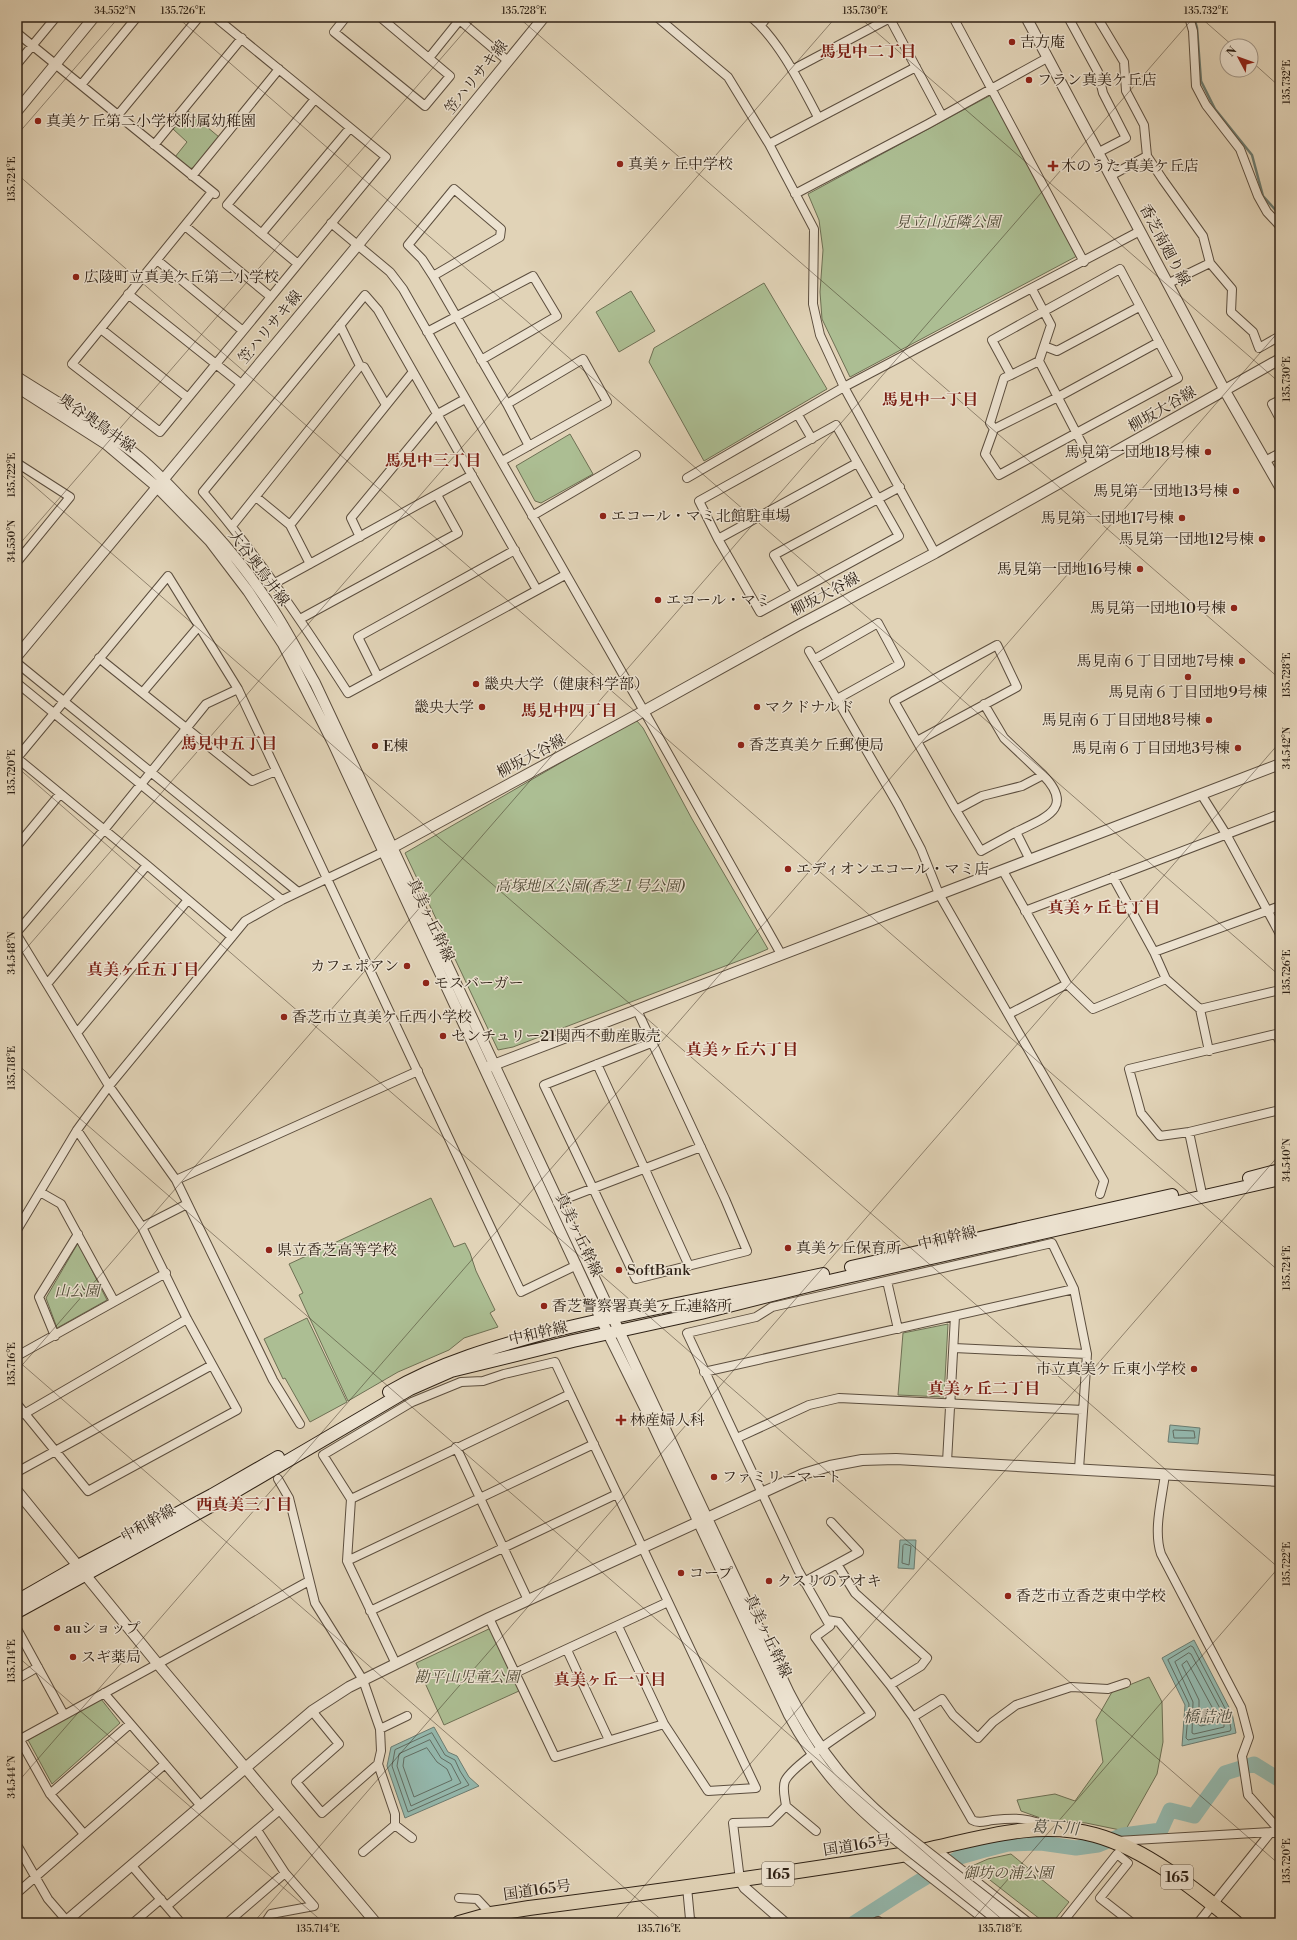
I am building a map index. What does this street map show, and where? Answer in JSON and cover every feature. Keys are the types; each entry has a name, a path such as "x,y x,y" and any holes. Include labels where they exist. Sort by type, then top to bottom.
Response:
{"highway":[{"name":"国道165号","path":"459,1923 491,1914 529,1908 740,1880 902,1844 937,1851 1019,1831 1051,1829 1096,1835 1112,1841 1166,1869 1236,1923"}],"main road":[{"name":"中和幹線","path":"17,1612 81,1571 405,1382 456,1360 514,1341 606,1318 806,1277 1280,1170"},
{"name":"中和幹線","path":"17,1601 81,1571 243,1488 410,1389 464,1367 701,1313 816,1284 1280,1179"}],"street":[{"path":"17,64 56,17"},
{"path":"17,111 94,17"},
{"path":"81,85 138,17"},
{"path":"118,115 199,17"},
{"path":"17,33 214,193 128,294 72,364 160,432 386,157 215,17"},
{"path":"346,17 334,32 425,106 450,76 384,18"},
{"name":"笠ハリサキ線","path":"17,656 241,384 357,246 544,17"},
{"path":"657,17 728,77 769,144 814,229 813,304 820,335 844,387 935,553"},
{"path":"751,17 761,25 792,70 818,117"},
{"path":"761,25 767,17"},
{"path":"792,70 889,17 942,116"},
{"path":"953,17 1084,262"},
{"name":"香芝南廻り線","path":"1026,17 1169,283 1225,391 1280,487"},
{"path":"1068,17 1098,72 1103,93 1126,138 1099,152"},
{"path":"1097,17 1124,62 1126,91 1144,125 1147,156 1162,180 1203,236 1210,263 1232,289 1231,312 1253,332 1259,348 1280,336"},
{"path":"1189,17 1193,31 1196,86 1206,105 1240,149 1258,196 1267,212 1280,226"},
{"path":"429,58 459,18 508,61"},
{"path":"154,145 242,38"},
{"path":"795,194 1047,58"},
{"path":"769,144 916,67"},
{"path":"192,176 279,69"},
{"path":"298,264 227,205 315,99"},
{"path":"262,233 350,128"},
{"path":"1112,176 1147,156"},
{"path":"433,276 500,237 501,229 454,189 408,245 422,259 433,276 529,446"},
{"path":"331,223 390,272 403,289 781,954"},
{"path":"185,226 271,297"},
{"path":"687,478 844,387 1084,262 1140,231"},
{"path":"157,260 243,331"},
{"path":"1169,283 1210,263"},
{"path":"1010,375 992,340 1120,269 1139,307 1159,342 1178,378 999,475 985,454 994,429 1058,397 1159,342"},
{"path":"427,332 457,318 533,276 557,316 481,360"},
{"path":"994,429 990,423 1004,378 1039,361 1050,325 1045,311 1032,289"},
{"path":"128,294 241,384"},
{"path":"537,590 412,373 378,310 365,295 203,492 232,526 276,583 348,693 566,575"},
{"path":"1044,346 1057,351 1139,307"},
{"path":"340,325 360,366 364,367 386,405"},
{"path":"101,329 188,398"},
{"path":"502,461 607,402 583,359 506,404"},
{"name":"柳坂大谷線","path":"388,850 797,626 935,553 1094,465 1280,359"},
{"path":"1039,361 1094,465"},
{"path":"232,526 360,366"},
{"path":"290,524 412,373"},
{"name":"大谷奥鳥井線","path":"17,377 135,454 160,483 209,526 262,593 288,633 315,683 388,850"},
{"name":"奥谷奥鳥井線","path":"17,387 106,444 160,483"},
{"path":"360,537 351,518 436,415 465,399"},
{"path":"1280,400 1272,404 1280,419"},
{"path":"798,415 812,439"},
{"path":"836,425 857,462 899,536 760,612 718,539 699,502 836,425"},
{"path":"1264,461 1280,453"},
{"path":"532,516 636,455"},
{"path":"718,539 857,462"},
{"path":"17,562 70,497 19,467"},
{"path":"276,583 472,475"},
{"path":"796,592 774,555 900,488"},
{"path":"300,620 458,533 437,495"},
{"path":"256,497 290,524 310,564"},
{"path":"378,677 358,637 515,550"},
{"path":"232,937 188,901 147,864 17,758 168,576 238,689 521,1292 577,1266"},
{"path":"815,659 878,623 900,664 837,699"},
{"path":"142,692 199,626"},
{"path":"917,740 984,704 1017,688 997,645 894,701 981,851 1049,815 1056,808 1057,797 1048,781 1004,738 984,704"},
{"path":"809,651 815,659 914,836 940,894 1104,1181 1100,1194"},
{"path":"99,658 252,781 276,771"},
{"path":"17,663 298,892"},
{"path":"17,683 282,900"},
{"path":"238,689 206,704 104,830 17,933 109,1086 176,1180 272,1380 300,1424"},
{"path":"489,1067 1280,764"},
{"path":"956,810 982,796 1022,786 1043,775"},
{"path":"17,846 60,794"},
{"path":"1201,794 1226,834 1280,934"},
{"path":"1025,911 1280,814"},
{"path":"1016,832 1030,860"},
{"path":"17,1230 77,1130 109,1086 245,921 298,892 328,880 388,850"},
{"name":"真美ヶ丘幹線","path":"388,850 489,1067 577,1266 614,1332 702,1521 783,1703 817,1752 868,1804 902,1844"},
{"path":"47,984 147,864"},
{"path":"1003,871 1067,984 1092,1009 1166,979"},
{"path":"1113,877 1154,952 1166,979 1200,1009 1209,1051"},
{"path":"77,1033 188,901"},
{"path":"1154,952 1280,906"},
{"path":"1009,1014 1067,984"},
{"path":"1200,1009 1280,990"},
{"path":"637,1010 651,1043 701,1147 747,1251 636,1279 544,1085 651,1043"},
{"path":"1280,1042 1276,1034 1129,1069 1141,1113 1160,1136 1189,1132 1280,1110"},
{"path":"597,1064 689,1266"},
{"name":"真美ヶ丘幹線","path":"489,1067 557,1202 606,1318"},
{"path":"176,1180 418,1071"},
{"path":"17,1404 88,1492 237,1410 187,1319 166,1273 142,1227 77,1130"},
{"path":"1189,1132 1201,1189"},
{"path":"557,1202 701,1147"},
{"path":"40,1192 62,1204 114,1301"},
{"path":"142,1227 187,1204"},
{"path":"54,1336 39,1297 78,1234"},
{"path":"816,1832 786,1806 784,1783 792,1772 870,1714 815,1638 830,1626 804,1582 686,1333 756,1317 772,1306 1052,1243 1074,1289 1087,1354 1079,1469"},
{"path":"17,1356 166,1273"},
{"path":"887,1281 898,1329"},
{"path":"704,1372 1074,1289"},
{"path":"947,1462 955,1316"},
{"path":"24,1414 187,1319"},
{"path":"954,1348 1087,1354"},
{"path":"396,1664 346,1561 351,1499 323,1455 412,1402 461,1382 483,1381 504,1374 555,1362 756,1788 708,1791 664,1724 618,1626"},
{"path":"17,1472 212,1365"},
{"path":"351,1499 456,1447 570,1394"},
{"path":"737,1438 809,1405 839,1398 1082,1410"},
{"path":"346,1561 594,1444"},
{"path":"456,1447 528,1600"},
{"path":"17,1845 19,1855 48,1899 66,1922 244,1768 312,1712 337,1694 362,1680 489,1618 762,1492 816,1469 862,1460 896,1459 1280,1481"},
{"path":"1166,1474 1158,1524 1157,1544 1241,1707 1249,1737 1242,1756 1248,1795 1280,1831"},
{"path":"278,1479 289,1498 315,1603 362,1680 380,1729 381,1751 378,1764 395,1814 395,1825 363,1852"},
{"path":"17,1491 81,1571 244,1768 376,1923"},
{"path":"370,1611 617,1494"},
{"path":"804,1582 859,1552 831,1522"},
{"path":"837,1564 855,1593 927,1658 921,1666 890,1685"},
{"path":"84,1834 50,1794 18,1741 157,1663 309,1581"},
{"path":"515,1673 668,1602"},
{"path":"489,1618 555,1758 664,1724"},
{"path":"827,1620 839,1622 890,1685 913,1717 972,1820 980,1823 1024,1819 1033,1820 1051,1829"},
{"path":"17,1629 64,1715"},
{"path":"567,1650 609,1740"},
{"path":"17,1679 38,1667"},
{"path":"913,1717 942,1699 953,1715 978,1738 993,1722 1016,1705 1071,1687 1108,1689 1126,1683"},
{"path":"104,1693 201,1806"},
{"path":"312,1712 339,1744 296,1782 322,1813 378,1764"},
{"path":"380,1729 408,1716"},
{"path":"50,1794 130,1724"},
{"path":"17,1893 165,1764"},
{"path":"785,1923 745,1888 740,1880 733,1823 770,1822 786,1806"},
{"path":"167,1906 280,1809"},
{"path":"395,1825 412,1838"},
{"path":"257,1830 285,1873 314,1906 271,1914 265,1923"},
{"path":"1112,1841 1271,1832 1280,1834"},
{"path":"1198,1923 1271,1832"},
{"path":"902,1844 916,1866 988,1923"},
{"path":"902,1844 1002,1923"},
{"path":"902,1844 1018,1923"},
{"path":"937,1851 1029,1923"},
{"path":"1062,1923 1117,1854 1128,1863 1100,1898 1132,1923"},
{"path":"132,1866 181,1923"},
{"path":"227,1923 285,1873"},
{"path":"687,1887 690,1922"},
{"path":"459,1898 477,1899 491,1914"},
{"path":"133,1923 160,1899"},
{"path":"874,1923 878,1921 881,1923"}],"green space":[{"name":"見立山近隣公園","path":"991,95 1077,256 850,377 822,319 820,292 823,250 819,220 808,194"},
{"path":"188,111 219,137 193,168 187,169 175,157 187,142 173,129"},
{"path":"764,283 827,389 704,461 649,362 654,348"},
{"path":"631,291 655,331 619,352 596,312"},
{"path":"570,434 593,474 541,503 535,501 516,466"},
{"name":"高塚地区公園(香芝１号公園)","path":"633,721 637,721 643,728 692,819 768,949 513,1047 498,1050 405,853"},
{"path":"431,1198 454,1247 465,1243 476,1271 495,1310 490,1313 498,1327 464,1338 449,1350 398,1372 348,1401 299,1295 303,1293 289,1264"},
{"name":"山公園","path":"78,1243 107,1300 57,1328 46,1298"},
{"path":"307,1318 347,1402 310,1422 285,1378 283,1379 264,1339"},
{"path":"948,1324 944,1397 898,1395 903,1333"},
{"name":"勘平山児童公園","path":"491,1628 519,1691 444,1725 416,1663"},
{"path":"1149,1677 1162,1702 1163,1742 1157,1774 1125,1831 1086,1823 1046,1820 1021,1811 1017,1800 1055,1794 1075,1801 1103,1762 1096,1720 1112,1692"},
{"path":"101,1699 120,1723 52,1784 28,1740"},
{"name":"御坊の浦公園","path":"1011,1854 1069,1902 1052,1923 1045,1923 972,1866 988,1859"}],"water":[{"path":"1170,1425 1200,1428 1198,1444 1168,1442"},
{"path":"900,1540 916,1540 914,1569 898,1568"},
{"name":"橋詰池","path":"1194,1640 1232,1713 1236,1733 1182,1746 1185,1705 1162,1658"},
{"path":"434,1727 448,1752 457,1756 469,1777 479,1786 405,1818 387,1766 391,1747"}],"waterway":[{"path":"1194,17 1197,28 1201,81 1215,109 1252,155 1263,196 1280,215"},
{"name":"葛下川","path":"854,1923 960,1857 1008,1844 1041,1843 1076,1848 1098,1845 1123,1835 1161,1830 1170,1810 1194,1816 1225,1773 1254,1764 1280,1780"}],"place":[{"name":"吉方庵","path":"1012,42"},
{"name":"フラン真美ケ丘店","path":"1029,80"},
{"name":"真美ケ丘第二小学校附属幼稚園","path":"38,121"},
{"name":"真美ヶ丘中学校","path":"620,164"},
{"name":"木のうた 真美ケ丘店","path":"1053,166"},
{"name":"広陵町立真美ケ丘第二小学校","path":"76,277"},
{"name":"馬見第一団地18号棟","path":"1208,452"},
{"name":"馬見第一団地13号棟","path":"1236,491"},
{"name":"エコール・マミ北館駐車場","path":"603,516"},
{"name":"馬見第一団地17号棟","path":"1182,518"},
{"name":"馬見第一団地12号棟","path":"1262,539"},
{"name":"馬見第一団地16号棟","path":"1140,569"},
{"name":"エコール・マミ","path":"658,600"},
{"name":"馬見第一団地10号棟","path":"1234,608"},
{"name":"馬見南６丁目団地7号棟","path":"1242,661"},
{"name":"馬見南６丁目団地9号棟","path":"1188,677"},
{"name":"畿央大学（健康科学部）","path":"476,684"},
{"name":"畿央大学","path":"482,707"},
{"name":"マクドナルド","path":"757,707"},
{"name":"馬見南６丁目団地8号棟","path":"1209,720"},
{"name":"香芝真美ケ丘郵便局","path":"741,745"},
{"name":"E棟","path":"375,746"},
{"name":"馬見南６丁目団地3号棟","path":"1238,748"},
{"name":"エディオンエコール・マミ店","path":"788,869"},
{"name":"カフェポアン","path":"407,966"},
{"name":"モスバーガー","path":"426,983"},
{"name":"香芝市立真美ケ丘西小学校","path":"284,1017"},
{"name":"センチュリー21関西不動産販売","path":"443,1036"},
{"name":"真美ケ丘保育所","path":"788,1248"},
{"name":"県立香芝高等学校","path":"269,1250"},
{"name":"SoftBank","path":"619,1270"},
{"name":"香芝警察署真美ヶ丘連絡所","path":"544,1306"},
{"name":"市立真美ケ丘東小学校","path":"1194,1369"},
{"name":"林産婦人科","path":"621,1420"},
{"name":"ファミリーマート","path":"714,1477"},
{"name":"コープ","path":"681,1573"},
{"name":"クスリのアオキ","path":"769,1581"},
{"name":"香芝市立香芝東中学校","path":"1008,1596"},
{"name":"auショップ","path":"57,1628"},
{"name":"スギ薬局","path":"73,1657"}],"district":[{"name":"馬見中二丁目","path":"868,51"},
{"name":"馬見中一丁目","path":"930,399"},
{"name":"馬見中三丁目","path":"433,460"},
{"name":"馬見中四丁目","path":"569,710"},
{"name":"馬見中五丁目","path":"229,743"},
{"name":"真美ヶ丘七丁目","path":"1104,907"},
{"name":"真美ヶ丘五丁目","path":"143,969"},
{"name":"真美ヶ丘六丁目","path":"742,1049"},
{"name":"真美ヶ丘二丁目","path":"984,1388"},
{"name":"西真美三丁目","path":"244,1504"},
{"name":"真美ヶ丘一丁目","path":"610,1679"}]}
